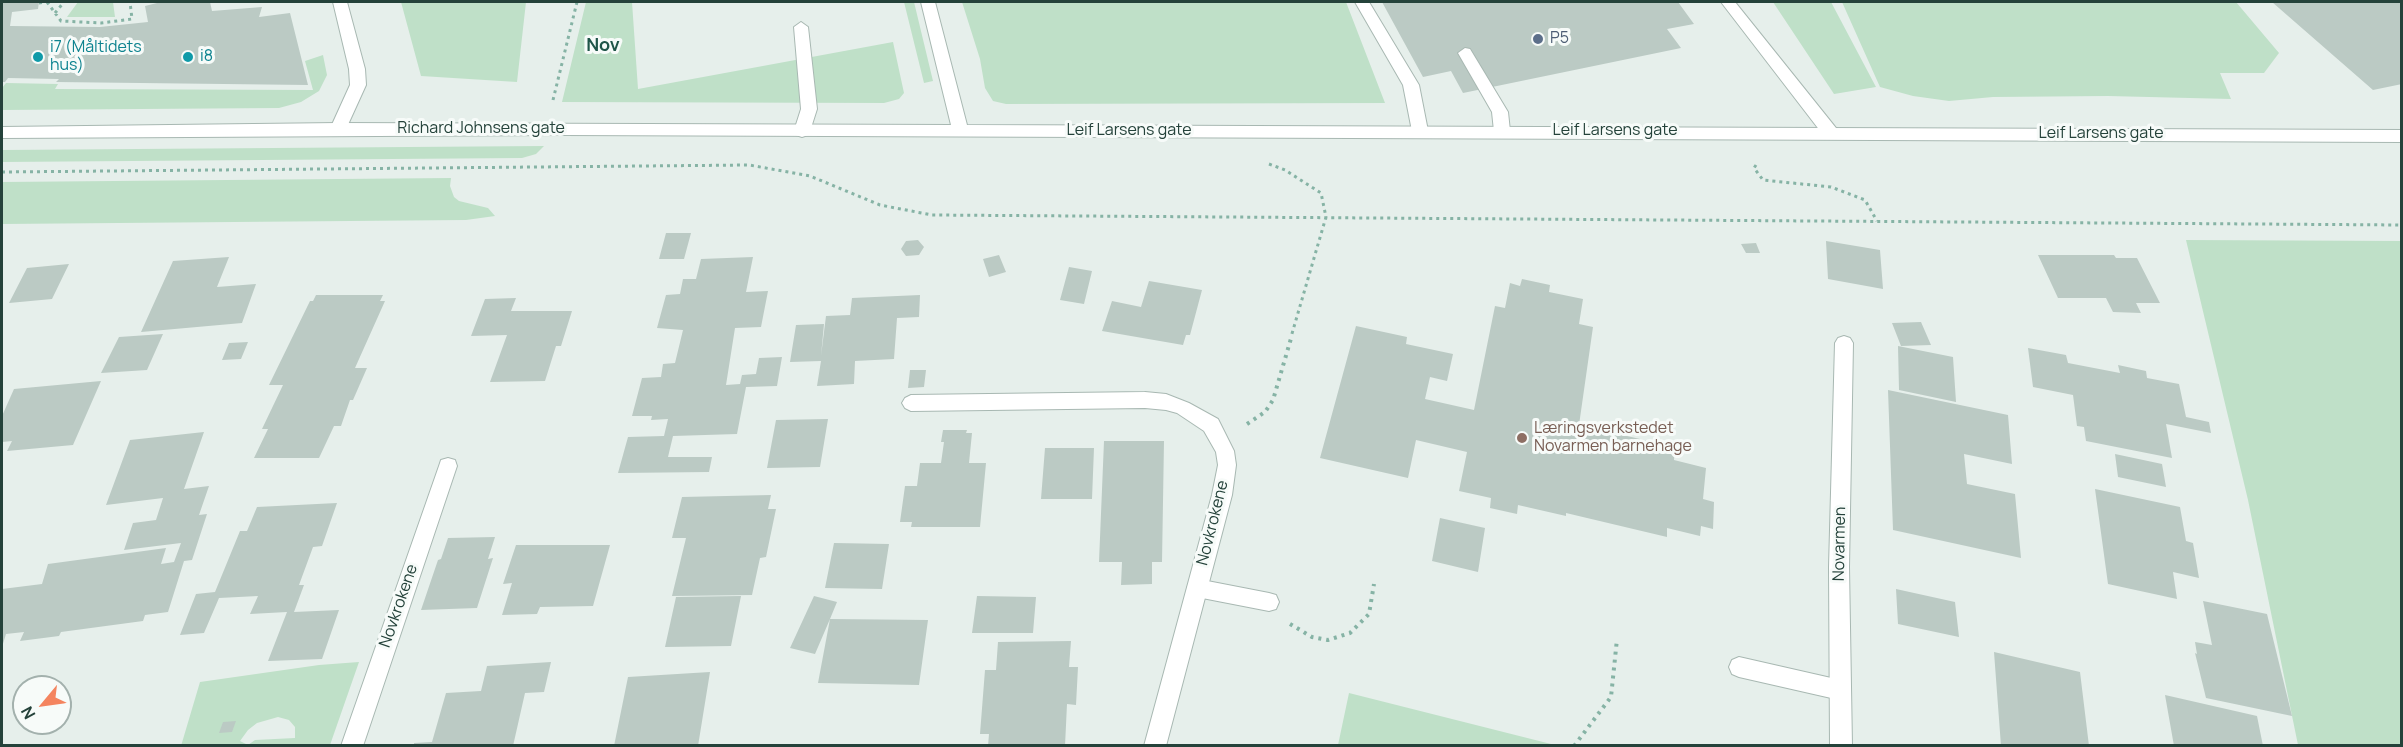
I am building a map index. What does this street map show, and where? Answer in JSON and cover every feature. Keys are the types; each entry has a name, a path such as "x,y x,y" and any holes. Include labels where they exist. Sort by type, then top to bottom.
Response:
{"street":[{"path":"338,129 358,85 357,69 340,2"},
{"path":"928,2 960,130"},
{"path":"1362,2 1411,85 1420,131"},
{"path":"1728,2 1816,111 1830,132"},
{"path":"801,27 808,109 802,131"},
{"path":"1465,53 1500,112 1503,131"},
{"name":"Richard Johnsens gate","path":"2,133 338,129 960,130"},
{"name":"Leif Larsens gate","path":"960,130 2402,136"},
{"name":"Novarmen","path":"1840,746 1839,567 1844,343"},
{"name":"Novkrokene","path":"911,403 1145,400 1166,402 1199,416 1211,425 1220,439 1227,465 1222,495 1155,746"},
{"name":"Novkrokene","path":"352,746 448,466"},
{"path":"1197,588 1269,602"},
{"path":"1739,667 1840,690"}],"path":[{"path":"39,3 47,2 61,21 101,23 132,19 130,2"},
{"path":"55,13 64,2"},
{"path":"551,109 577,2"},
{"path":"1759,159 1754,168 1763,180 1831,186 1865,200 1877,221"},
{"path":"1220,439 1255,420 1273,400 1326,217 1321,193 1285,170 1267,163"},
{"path":"2,172 749,165 810,176 880,205 933,215 2402,225"},
{"path":"1269,602 1295,628 1312,637 1328,640 1350,633 1360,625 1369,614 1374,584"},
{"path":"1574,746 1611,697 1617,639"}],"green space":[{"path":"78,2 113,2 115,17 67,17"},
{"path":"401,2 526,2 517,82 421,76"},
{"path":"586,2 632,2 638,89 893,42 904,93 899,99 884,103 562,102"},
{"path":"904,2 914,2 933,81 924,83"},
{"path":"962,2 1346,2 1385,103 1006,104 993,101 985,88 980,59"},
{"path":"1773,2 1831,2 1876,87 1834,94"},
{"path":"1842,2 2236,2 2279,53 2264,73 2220,73 2231,99 2108,96 1993,97 1949,101 1913,96 1880,87"},
{"path":"323,55 327,75 319,91 301,102 279,108 2,110 2,88 6,83 58,84 55,89 313,90 305,61"},
{"path":"544,146 536,154 522,158 2,162 2,150"},
{"path":"451,178 450,186 454,197 459,201 488,208 495,216 466,220 2,224 2,182"},
{"path":"2186,240 2401,241 2401,745 2298,745 2248,500"},
{"path":"359,662 330,745 181,746 200,682 319,665","holes":["278,717 289,720 295,727 295,738 255,740 248,745 240,741 257,723"]},
{"path":"1349,693 1555,745 1338,745"}],"building":[{"name":"i8","path":"2,2 39,2 38,9 12,12 10,26 100,27 148,22 145,6 161,2 210,2 212,11 262,7 259,17 290,13 308,85 56,82 59,79 8,78 2,82"},
{"name":"P5","path":"1382,2 1678,2 1694,24 1667,29 1681,48 1463,93 1451,71 1423,77"},
{"path":"2272,2 2402,2 2402,84 2373,90"},
{"path":"666,233 691,233 684,259 659,259"},
{"path":"918,240 924,247 919,255 906,256 901,249 906,241"},
{"path":"1826,241 1880,250 1883,289 1828,279"},
{"path":"1756,243 1760,253 1746,253 1741,244"},
{"path":"999,255 1006,272 989,277 983,259"},
{"path":"2038,255 2114,255 2116,258 2137,258 2160,303 2136,303 2141,313 2113,312 2106,298 2058,298"},
{"path":"229,257 217,287 256,284 242,323 141,332 173,261"},
{"path":"753,257 746,292 768,291 761,327 735,328 726,385 740,384 742,375 756,374 759,358 782,357 777,386 746,387 737,434 673,436 668,457 712,457 709,472 618,473 628,437 664,436 668,419 651,420 652,416 632,416 642,378 661,377 663,364 675,363 683,330 657,328 666,295 680,294 683,279 696,279 701,259"},
{"path":"69,264 52,299 9,303 27,268"},
{"path":"1069,267 1092,271 1084,304 1060,300"},
{"path":"1522,279 1550,285 1549,292 1583,299 1579,324 1593,327 1579,425 1675,447 1674,460 1706,468 1703,499 1714,502 1713,529 1701,526 1700,536 1667,528 1667,537 1566,513 1566,516 1518,505 1517,514 1490,508 1491,498 1459,491 1467,452 1416,440 1408,478 1320,458 1356,326 1407,337 1406,344 1453,354 1447,381 1430,377 1425,399 1474,410 1495,306 1505,308 1510,283 1520,286"},
{"path":"1149,281 1202,290 1190,335 1186,335 1183,345 1102,331 1112,301 1141,307"},
{"path":"316,295 383,295 380,301 385,301 355,368 367,368 353,400 350,400 341,426 334,426 319,458 254,458 268,429 262,429 283,385 269,385 310,301 313,301"},
{"path":"920,295 919,317 897,318 894,359 855,361 854,384 817,386 821,361 790,362 796,325 824,324 821,356 826,316 850,315 852,298"},
{"path":"516,298 511,311 572,311 561,346 556,346 545,381 490,382 507,335 471,336 485,299"},
{"path":"1921,322 1931,345 1901,346 1892,323"},
{"path":"163,334 147,370 101,373 119,337"},
{"path":"248,342 241,359 222,360 229,343"},
{"path":"1898,346 1953,357 1956,402 1899,390"},
{"path":"2028,348 2066,355 2068,363 2120,373 2118,365 2146,371 2147,378 2179,384 2186,417 2209,422 2211,433 2166,424 2172,458 2086,441 2084,427 2077,426 2073,395 2033,387"},
{"path":"910,370 926,370 924,387 908,388"},
{"path":"101,381 73,445 7,451 12,441 2,442 2,416 14,389"},
{"path":"1888,390 2008,415 2012,464 1964,454 1967,484 2015,494 2021,558 1893,530"},
{"path":"828,419 820,467 767,468 776,420"},
{"path":"943,430 967,430 966,433 972,433 969,463 986,463 980,527 911,527 912,522 900,522 905,486 917,486 920,463 941,463"},
{"path":"204,432 184,489 209,486 199,515 207,514 192,560 184,561 168,612 145,615 143,621 61,632 59,636 20,641 24,632 6,634 2,647 2,589 42,584 48,564 166,548 161,564 174,562 181,543 124,550 133,523 156,520 163,498 106,505 130,440"},
{"path":"1104,441 1164,441 1162,562 1152,562 1152,584 1121,585 1122,562 1099,562"},
{"path":"1045,448 1094,448 1092,499 1041,499"},
{"path":"2115,454 2162,464 2166,487 2118,477"},
{"path":"2095,489 2180,507 2186,541 2193,543 2199,578 2173,572 2177,599 2108,584"},
{"path":"771,495 768,509 776,509 766,557 760,558 752,595 672,596 686,538 672,538 682,497"},
{"path":"337,503 322,546 313,547 299,585 304,585 294,612 339,610 322,659 268,661 287,612 250,614 258,596 219,598 204,633 180,635 196,594 215,592 240,531 247,531 257,507"},
{"path":"1440,518 1485,528 1478,572 1432,561"},
{"path":"495,537 488,559 493,558 477,608 421,610 448,538"},
{"path":"834,543 889,544 882,589 825,588"},
{"path":"516,545 610,545 593,606 540,607 537,614 502,615 512,583 503,584"},
{"path":"1896,589 1955,602 1959,637 1898,624"},
{"path":"741,596 731,646 665,647 676,597"},
{"path":"814,596 837,602 815,654 790,648"},
{"path":"977,596 1036,597 1033,633 972,633"},
{"path":"2203,601 2267,614 2292,716 2206,698 2195,653 2197,654 2195,642 2212,645"},
{"path":"830,619 928,620 919,685 818,683"},
{"path":"1071,641 1069,667 1078,667 1076,705 1067,704 1065,746 988,746 989,734 980,734 985,670 996,670 998,642"},
{"path":"1994,652 2080,672 2089,746 2001,746"},
{"path":"551,662 544,692 525,693 513,746 414,746 414,743 432,742 446,693 481,691 487,666"},
{"path":"710,672 698,746 614,746 628,677"},
{"path":"2165,695 2257,716 2263,746 2174,746"},
{"path":"236,721 232,732 219,733 223,722"}],"place":[{"name":"P5","path":"1538,39"},
{"name":"i7 (Måltidets hus)","path":"38,57"},
{"name":"i8","path":"188,57"},
{"name":"Læringsverkstedet Novarmen barnehage","path":"1522,438"}],"district":[{"name":"Nov","path":"603,46"}]}
